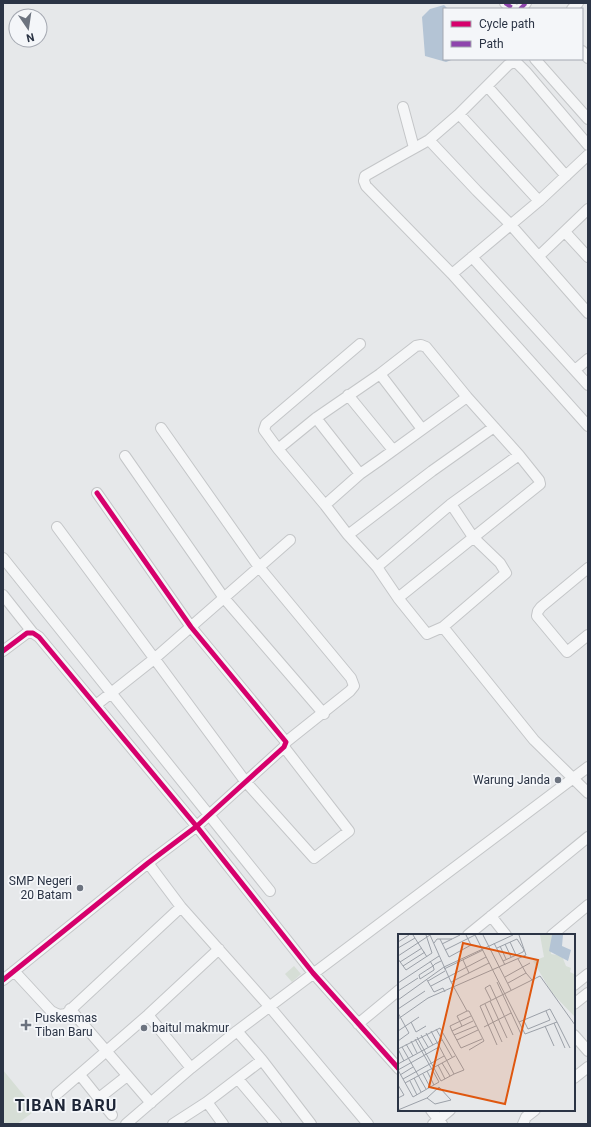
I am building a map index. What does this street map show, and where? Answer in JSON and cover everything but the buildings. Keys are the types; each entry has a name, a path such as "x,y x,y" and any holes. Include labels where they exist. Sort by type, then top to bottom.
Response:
{"street":[{"path":"536,60 588,119"},
{"path":"588,145 517,62 513,62 459,114 429,140 365,176 364,181 366,186 452,274 588,426"},
{"path":"487,86 566,176"},
{"path":"403,107 414,148"},
{"path":"459,114 539,201"},
{"path":"429,140 510,224 587,311"},
{"path":"452,274 539,201 588,156"},
{"path":"539,256 588,209"},
{"path":"565,232 588,258"},
{"path":"472,257 588,385"},
{"path":"360,344 266,424 264,430 348,535 377,567 398,598 426,633 430,634 443,627 506,573 500,563 473,537 451,504"},
{"path":"278,449 316,418 380,374 416,346 421,345 426,347 519,455 539,480 540,484 398,598"},
{"path":"575,370 588,359"},
{"path":"380,374 422,429"},
{"path":"348,396 393,450"},
{"path":"325,505 360,474 468,397"},
{"path":"316,418 360,474"},
{"path":"348,535 432,471 494,427"},
{"path":"3,980 148,863 197,826 285,744 324,714 354,686 351,678 259,567 162,428"},
{"path":"377,567 451,504 519,455"},
{"path":"125,456 224,598 324,714"},
{"path":"57,527 245,781 314,858 349,831 285,744 191,627 97,493"},
{"path":"96,705 154,659 290,540"},
{"path":"3,558 270,891"},
{"path":"586,573 542,607 538,611 537,616 567,652 588,635"},
{"path":"3,595 33,633 40,637 197,826 313,973 358,1024 398,1065"},
{"path":"443,627 534,740 588,793"},
{"path":"3,651 27,633 33,633"},
{"path":"126,1124 191,1068 269,1006 588,767"},
{"path":"469,934 588,838"},
{"path":"148,863 181,908 269,1006 368,1124"},
{"path":"553,934 588,905"},
{"path":"14,971 51,1011 59,1015 66,1014 181,908"},
{"path":"492,916 505,934"},
{"path":"57,1094 148,1015 219,949"},
{"path":"575,984 588,974"},
{"path":"358,1024 398,991"},
{"path":"575,1003 588,993"},
{"path":"70,1009 152,1103"},
{"path":"148,1015 191,1068"},
{"path":"237,1031 262,1060 311,1124"},
{"path":"575,1035 588,1051"},
{"path":"173,1124 207,1102 262,1060"},
{"path":"575,1077 588,1067"},
{"path":"80,1075 112,1115"},
{"path":"99,1098 128,1076"},
{"path":"238,1079 276,1124"},
{"path":"207,1102 223,1124"},
{"path":"432,1111 438,1123 449,1111"},
{"path":"524,1124 526,1117 534,1111"}],"shaded area":[{"path":"294,966 301,974 292,982 285,974"},
{"path":"3,1070 36,1110 17,1124 3,1124"}],"water":[{"path":"444,5 447,8 443,8 443,60 451,60 446,62 425,56 422,17 430,9"}],"marked path":[{"path":"505,3 512,8"},
{"path":"521,8 526,3"}],"cycle path":[{"path":"3,980 148,863 197,826 284,747 286,742 191,627 97,493"},
{"path":"3,651 27,633 33,633 39,637 198,828 313,973 398,1068"}],"place":[{"name":"Warung Janda","path":"558,780"},
{"name":"SMP Negeri 20 Batam","path":"80,888"},
{"name":"Puskesmas Tiban Baru","path":"26,1025"},
{"name":"baitul makmur","path":"144,1028"}],"district":[{"name":"TIBAN BARU","path":"66,1105"}]}
